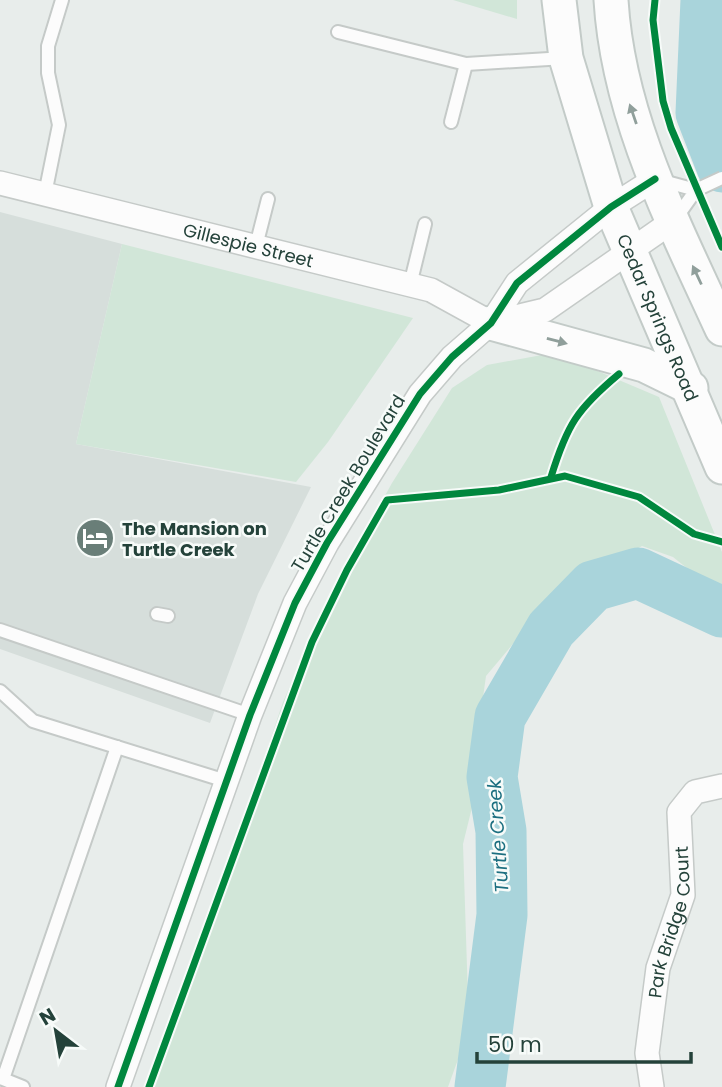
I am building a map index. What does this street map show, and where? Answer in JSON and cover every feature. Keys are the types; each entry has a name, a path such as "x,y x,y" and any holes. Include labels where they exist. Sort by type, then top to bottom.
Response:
{"main road":[{"path":"559,0 566,58 611,207"},
{"path":"611,0 618,65 655,179 722,329"},
{"name":"Cedar Springs Road","path":"611,207 691,388 722,467"},
{"path":"491,323 644,365 691,388"}],"street":[{"name":"Turtle Creek Boulevard","path":"118,1087 250,715 295,603 327,543 421,394 452,356 491,323 517,283 611,207 655,179"},
{"name":"Gillespie Street","path":"0,183 430,290 491,323"},
{"name":"Turtle Creek Boulevard","path":"491,323 545,310 673,221"},
{"name":"Park Bridge Court","path":"652,1087 647,1053 658,968 683,895 679,812 695,792 722,786"}],"lane":[{"path":"45,194 59,125 48,73 48,46 62,0"},
{"path":"338,32 466,64 566,58"},
{"path":"451,122 466,64"},
{"path":"673,221 699,195 722,178"},
{"path":"655,179 699,195"},
{"path":"256,246 268,200"},
{"path":"410,285 425,224"},
{"path":"0,630 250,715"},
{"path":"0,691 33,721 226,781"},
{"path":"23,1087 3,1079 117,747"}],"path":[{"path":"655,0 653,20 667,114"},
{"path":"676,139 691,175"},
{"path":"699,195 722,247"},
{"path":"551,477 565,476 639,497 694,534 722,542"}],"shaded area":[{"path":"0,212 122,244 76,444 311,487 258,594 210,723 0,649"}],"green space":[{"path":"453,0 517,0 517,19"},
{"path":"122,244 413,318 328,442 296,482 76,444"},
{"path":"542,355 581,364 659,397 722,552 722,596 673,557 642,546 549,601 486,676 480,719 478,783 463,844 469,1029 448,1087 146,1087 207,927 283,702 331,593 392,483 452,388 487,365"}],"waterway":[{"name":"Turtle Creek","path":"706,0 701,113 722,167"},
{"name":"Turtle Creek","path":"480,1087 502,915 501,831 492,777 500,717 551,629 593,586 638,573 722,612"}],"cycle path":[{"path":"655,0 653,20 663,101 671,128 722,247"},
{"path":"118,1087 250,715 295,603 327,543 420,394 452,357 491,323 517,283 611,207 655,179"},
{"path":"551,477 562,444 575,419 619,374"},
{"path":"149,1087 312,642 347,570 387,500 499,490 565,476 639,497 694,534 722,542"}],"place":[{"name":"The Mansion on Turtle Creek","path":"95,538"}]}
